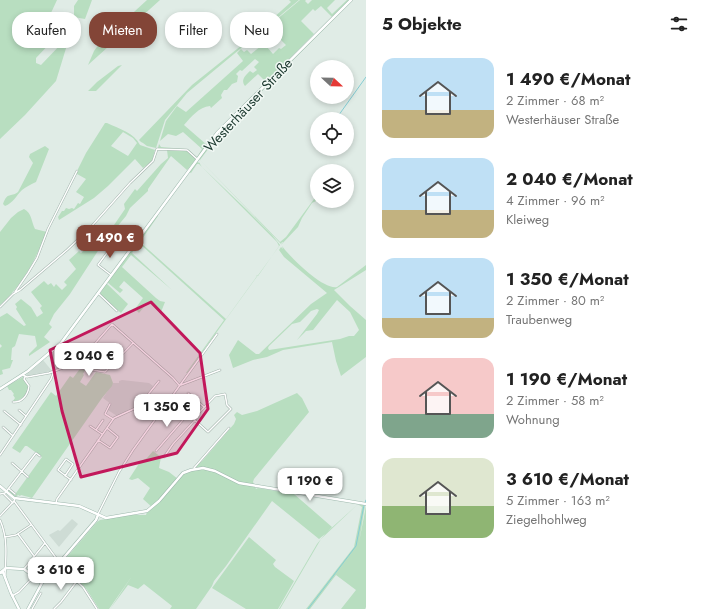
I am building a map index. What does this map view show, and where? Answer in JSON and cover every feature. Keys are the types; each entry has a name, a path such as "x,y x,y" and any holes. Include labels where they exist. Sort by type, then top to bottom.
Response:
{"main road":[{"name":"Westerhäuser Straße","path":"0,389 24,376 60,343 220,130 351,0"},
{"path":"0,486 5,493 14,500 79,506 102,517 108,517 147,511 159,501 182,474 195,468 212,470 239,483 365,504"},
{"path":"28,609 42,583 95,521 98,515"},
{"path":"95,521 102,517"},
{"path":"0,573 6,568 24,569 42,583"},
{"path":"0,573 3,572 5,575 5,580 19,609"}],"street":[{"path":"15,292 20,290 82,236 153,160 157,149 187,150 198,160"},
{"path":"0,307 15,292 34,262 48,229 77,171"},
{"path":"111,275 98,265 115,242"},
{"path":"98,293 117,310"},
{"path":"92,347 112,324 179,385"},
{"path":"98,515 122,468 179,385 217,334"},
{"path":"66,343 85,360"},
{"path":"95,343 116,362"},
{"path":"13,402 21,400 28,393 29,386 24,379 24,376 54,371 70,366 106,372 133,343"},
{"path":"75,367 81,356"},
{"path":"179,385 220,370"},
{"path":"0,454 53,376 54,371"},
{"path":"56,503 113,420 138,407 159,381"},
{"path":"188,393 204,407"},
{"path":"164,457 172,446 194,420 204,407 215,396 225,394 227,405 231,409 209,432 194,420 170,398"},
{"path":"110,404 105,413 113,420"},
{"path":"19,410 26,416"},
{"path":"4,411 21,425"},
{"path":"156,451 188,414"},
{"path":"96,430 103,420"},
{"path":"90,426 102,435"},
{"path":"3,428 13,436"},
{"path":"98,440 110,448 118,437 107,428"},
{"path":"195,468 229,428"},
{"path":"0,494 5,493 9,489 36,453 40,456"},
{"path":"58,470 66,459 72,463 65,476"},
{"path":"12,463 28,477"},
{"path":"55,468 71,480"},
{"path":"9,489 15,494"},
{"path":"5,493 14,500 59,563 86,591 97,609"},
{"path":"0,516 14,500"},
{"path":"0,520 7,548 5,575"},
{"path":"5,537 18,534 31,525"},
{"path":"18,534 34,556"},
{"path":"24,569 45,543"},
{"path":"12,596 20,591 32,576"},
{"path":"54,609 77,581"},
{"path":"32,609 41,593"}],"highlighted area":[{"path":"151,302 200,353 208,409 177,453 81,477 62,411 50,350"}],"shaded area":[{"path":"61,345 75,358 71,366 60,368 48,356"},
{"path":"43,360 52,371 25,376 38,365"},
{"path":"119,381 149,383 153,386 137,407 117,416 108,410 111,404 103,398 113,383 119,383"},
{"path":"72,519 78,524 59,547 49,535 58,530 60,531"}],"green space":[{"path":"0,0 57,0 51,12 12,12 12,48 46,48 36,58 36,63 41,65 57,48 66,48 56,81 25,115 0,139"},
{"path":"78,0 92,0 85,19 81,18 81,12 74,12 74,6"},
{"path":"147,0 160,0 147,12 134,12"},
{"path":"289,0 299,0 283,13 280,12 291,2"},
{"path":"300,0 306,0 305,1 308,4 312,0 335,0 327,8 332,14 347,0 349,0 332,17 321,6 315,11 313,9 301,21 314,34 266,82 258,74 245,86 243,82 244,78 250,71 253,73 257,70 254,67 259,62 255,59 242,71 240,70 236,74 238,76 237,82 232,84 227,90 224,90 221,95 222,98 211,108 210,106 202,108 192,116 184,125 207,145 197,158 193,154 197,157 202,149 183,132 176,136 168,134 160,141 166,121 177,106 186,112 243,61 237,53 241,49 244,52 247,50 251,54 258,48 268,48 273,54 279,48 283,48 286,45 283,42 283,14"},
{"path":"340,13 221,132 200,160 280,242 286,237 310,204 298,227 281,245 283,242 281,244 199,159 218,134"},
{"path":"96,48 107,48 88,65"},
{"path":"238,48 241,48 187,93 165,120 156,148 147,146 141,142 139,140 192,85"},
{"path":"122,65 96,91 88,91 97,82 118,66"},
{"path":"105,123 130,134 140,145 155,150 152,161 143,168 135,159 94,198 59,220 58,217 62,211 66,208 74,209 78,203 80,204 84,197 76,192 86,179 77,174 77,171 86,153","holes":["123,132 133,138 137,143 128,156 111,146"]},
{"path":"159,144 161,147 186,149 158,148"},
{"path":"45,146 49,149 36,182 22,190 8,205 5,206 3,204 6,197 18,192 33,163 29,157 30,154"},
{"path":"167,150 186,150 196,159 187,170 171,156 148,191 130,208 126,216 116,228 114,225 125,209 124,204 135,189 137,191 168,158"},
{"path":"197,162 200,163 202,167 197,164 191,173 189,172"},
{"path":"202,167 272,235 280,245 272,256 279,246 277,242"},
{"path":"24,209 30,215 35,229 47,232 36,257 27,272 17,287 0,305 0,232 11,218"},
{"path":"157,215 158,216 140,242 226,319 257,276 256,275 258,276 187,373 224,320 140,244 138,244 132,253 172,290 131,255 122,267 156,298 165,302 161,312 160,313 148,302 139,313 135,309 143,298 124,281 119,287 123,290 120,293 107,282"},
{"path":"98,235 105,240 70,294 54,314 49,324 52,327 44,337 50,342 29,356 29,354 37,346 35,336 19,334 15,346 12,348 11,360 13,360 10,368 2,370 3,374 0,375 0,348 2,346 0,344 0,317 7,313 24,326 26,325 16,309 17,307 15,304 21,299 31,307 37,317 43,313 40,308 42,306 31,292 44,281 48,285 51,283 54,287 56,284 62,290 67,285 64,282 76,269 69,260 79,251 81,253 88,246 91,250 95,246 91,242"},
{"path":"282,246 307,272 331,287 337,287 366,265 366,270 334,290 366,320 366,357 341,376 332,342 283,350 233,368 229,355 238,340 256,354 259,354 311,304 327,293 284,257 279,250 281,247 283,249","holes":["337,300 350,312 359,330 354,336 269,350 268,348 292,324 300,322 311,311 317,309 319,310 297,340 306,331 313,330"]},
{"path":"106,283 128,304 121,313 100,294"},
{"path":"79,370 85,370 80,382 86,386 96,372 110,375 113,383 112,386 32,498 21,495 16,497 13,496 8,491 9,490 15,494 16,493 42,457 27,446 25,446 20,453 12,448 51,392 56,396 70,376 73,378"},
{"path":"23,377 28,385 28,391 19,400 13,401 15,398 13,395 14,394 7,386"},
{"path":"297,393 302,398 309,412 254,479 253,482 256,489 258,488 294,494 332,527 327,532 357,505 321,539 325,534 319,539 272,501 214,581 196,609 170,609 172,606 144,584 138,589 128,585 110,609 132,576 109,609 99,609 87,590 61,564 100,520 130,515 146,515 147,512 153,508 143,499 150,488 138,478 132,480 129,479 140,462 147,458 153,451 161,457 159,468 169,472 178,479 185,473 195,469 195,467 203,460 234,424 236,419 234,415 237,412 242,415 257,411"},
{"path":"359,505 363,505 363,507 365,506 359,542 366,506 365,609 341,609 356,590 336,575 310,609 306,609 354,547 362,507"},
{"path":"249,537 276,560 273,564 275,567 294,581 278,609 246,609 212,588"},
{"path":"321,539 280,609 279,609 317,544"}],"waterway":[{"path":"341,112 366,77"},
{"path":"308,609 356,546 366,500"}]}
